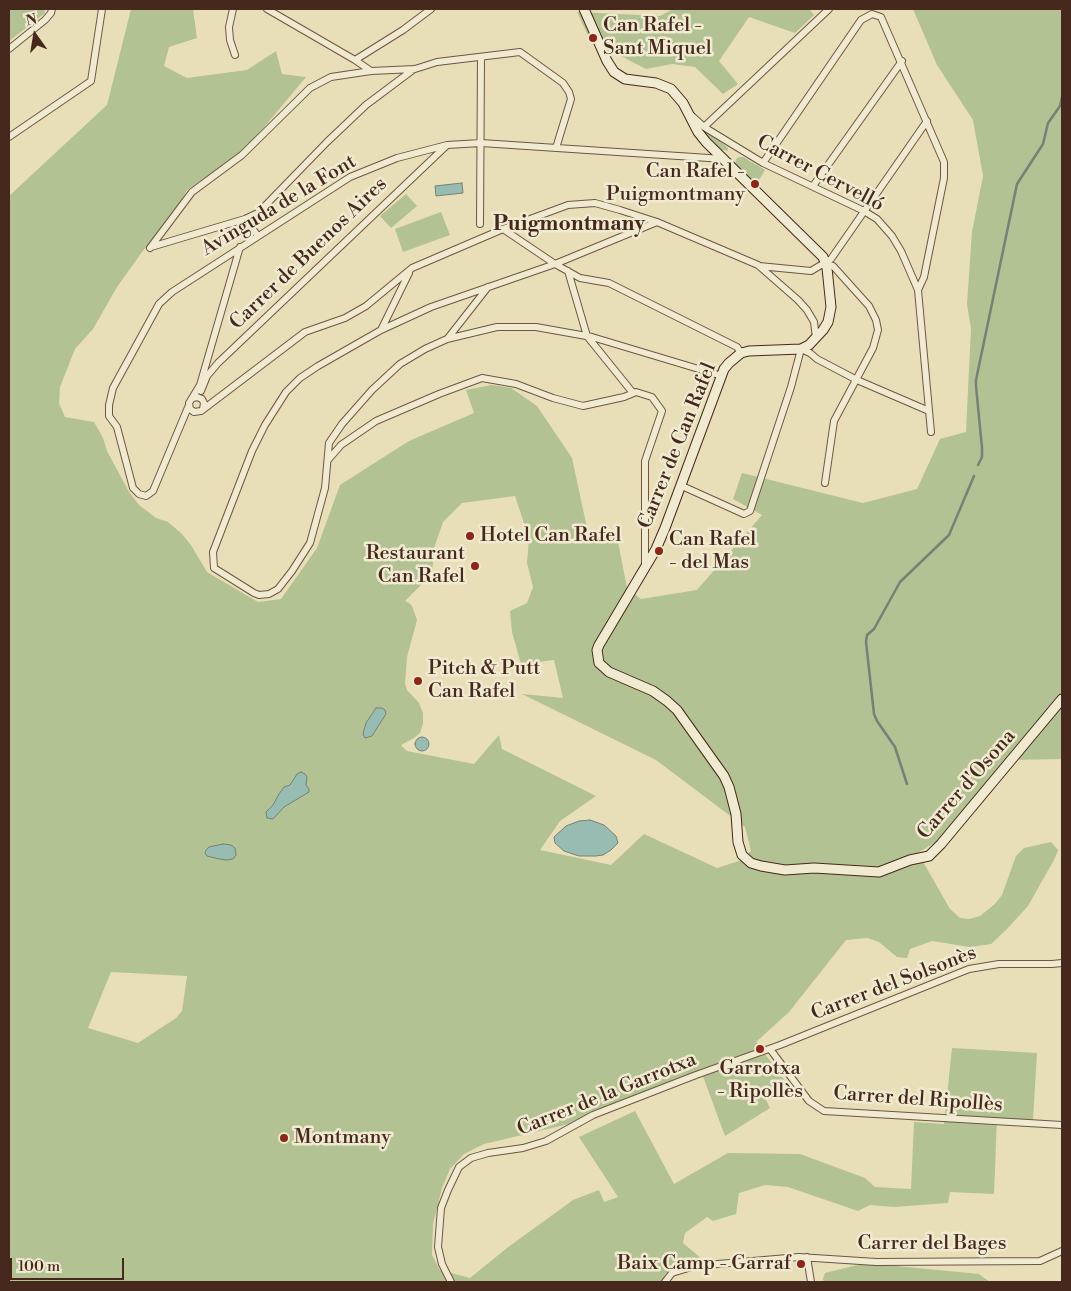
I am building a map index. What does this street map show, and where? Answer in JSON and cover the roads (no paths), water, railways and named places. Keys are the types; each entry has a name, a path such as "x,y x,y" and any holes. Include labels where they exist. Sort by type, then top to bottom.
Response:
{"street":[{"path":"9,49 45,20 52,9"},
{"path":"9,137 91,81 102,9"},
{"path":"232,9 229,27 230,40 236,56"},
{"path":"267,9 371,71"},
{"path":"355,60 404,30 431,9"},
{"path":"584,9 607,61 614,72 625,79 666,86 676,94 698,132 816,250 825,263 831,308 828,322 816,338 801,349 791,387 750,511 744,514 682,486"},
{"path":"704,127 829,9"},
{"path":"763,163 862,20 872,14 882,17 944,162 944,178 924,277 918,290"},
{"path":"415,69 366,105 326,142 258,213 150,248 192,192 242,155 310,88 330,77 371,71 415,69 437,62 520,52 563,82 569,92 570,99 556,148"},
{"path":"480,224 481,57"},
{"path":"813,186 902,61"},
{"name":"Carrer Cervelló","path":"688,112 704,127 763,163 864,211 876,219 892,236 901,251 918,290 931,432"},
{"path":"758,266 811,271 831,260 926,121"},
{"name":"Avinguda de la Font","path":"200,395 189,405 153,491 146,496 139,494 133,488 117,427 109,416 109,405 113,388 159,304 172,292 350,177 397,158 447,145 481,143 724,159"},
{"name":"Carrer de Buenos Aires","path":"200,395 206,376 218,363 447,145"},
{"path":"183,420 216,400 305,332 345,318 359,310 411,269 503,229 568,206 595,203 657,222 758,266 807,310 814,322 816,338"},
{"path":"245,218 258,236"},
{"path":"657,222 555,264 431,307 381,330 300,378 286,392 265,425 249,460 213,552 214,568 259,595 269,594 278,589 310,542 325,488 329,443 342,424 372,390 400,364 447,339 497,327 536,328 587,336 722,376"},
{"path":"503,229 555,264 580,278 609,283 737,347 741,353"},
{"path":"200,411 200,395 240,247"},
{"path":"825,263 833,266 869,306 876,320 878,330 873,348 834,421 825,483"},
{"path":"381,330 411,269"},
{"path":"568,271 587,336 634,393"},
{"path":"447,339 488,286"},
{"path":"801,349 857,380 929,411"},
{"name":"Carrer de Can Rafel","path":"740,851 736,814 729,787 721,771 673,706 653,691 609,672 599,663 597,650 665,528 722,376 729,363 741,353 749,351 801,349"},
{"path":"328,460 341,445 376,421 482,378 516,384 553,398 583,406 636,392 652,397 662,411 645,462 644,568"},
{"path":"200,395 216,400"},
{"path":"189,405 190,409 200,411"},
{"name":"Carrer d'Osona","path":"740,851 752,863 785,870 814,868 880,872 910,860 929,856 1062,699"},
{"name":"Carrer del Solsonès","path":"770,1049 979,966 1062,963"},
{"name":"Carrer del Ripollès","path":"770,1049 809,1101 824,1111 1062,1125"},
{"name":"Carrer de la Garrotxa","path":"451,1282 442,1264 438,1247 440,1220 448,1190 459,1168 466,1161 477,1156 523,1148 546,1141 593,1115 770,1049"},
{"name":"Carrer del Bages","path":"665,1282 672,1273 695,1266 799,1257 876,1262 1040,1261 1062,1251"},
{"path":"807,1258 810,1282"}],"water":[{"path":"462,183 463,193 436,196 435,186"},
{"path":"376,708 382,708 386,714 372,736 365,738 363,734 366,723"},
{"path":"422,737 427,739 429,744 427,749 422,751 417,749 415,744 417,739"},
{"path":"301,772 307,777 306,785 309,792 284,807 273,819 267,818 266,812 273,805 284,787 290,785 297,774"},
{"path":"590,820 604,825 616,836 618,843 611,850 603,855 579,856 564,851 555,843 554,837 566,826 579,821"},
{"path":"223,844 231,845 235,848 236,855 233,859 219,859 207,856 205,853 209,847"}],"waterway":[{"path":"978,465 982,457 982,448 976,380 1017,184 1043,144 1048,123 1060,106 1062,97"},
{"path":"907,784 895,747 874,714 866,642 867,635 874,629 900,582 949,535 974,476"}],"place":[{"name":"Can Rafel - Sant Miquel","path":"593,38"},
{"name":"Can Rafel - Puigmontmany","path":"755,184"},
{"name":"Hotel Can Rafel","path":"470,536"},
{"name":"Can Rafel - del Mas","path":"659,551"},
{"name":"Restaurant Can Rafel","path":"475,566"},
{"name":"Pitch & Putt Can Rafel","path":"418,681"},
{"name":"Garrotxa - Ripollès","path":"760,1049"},
{"name":"Montmany","path":"284,1138"},
{"name":"Baix Camp - Garraf","path":"801,1264"}],"district":[{"name":"Puigmontmany","path":"569,225"}]}
